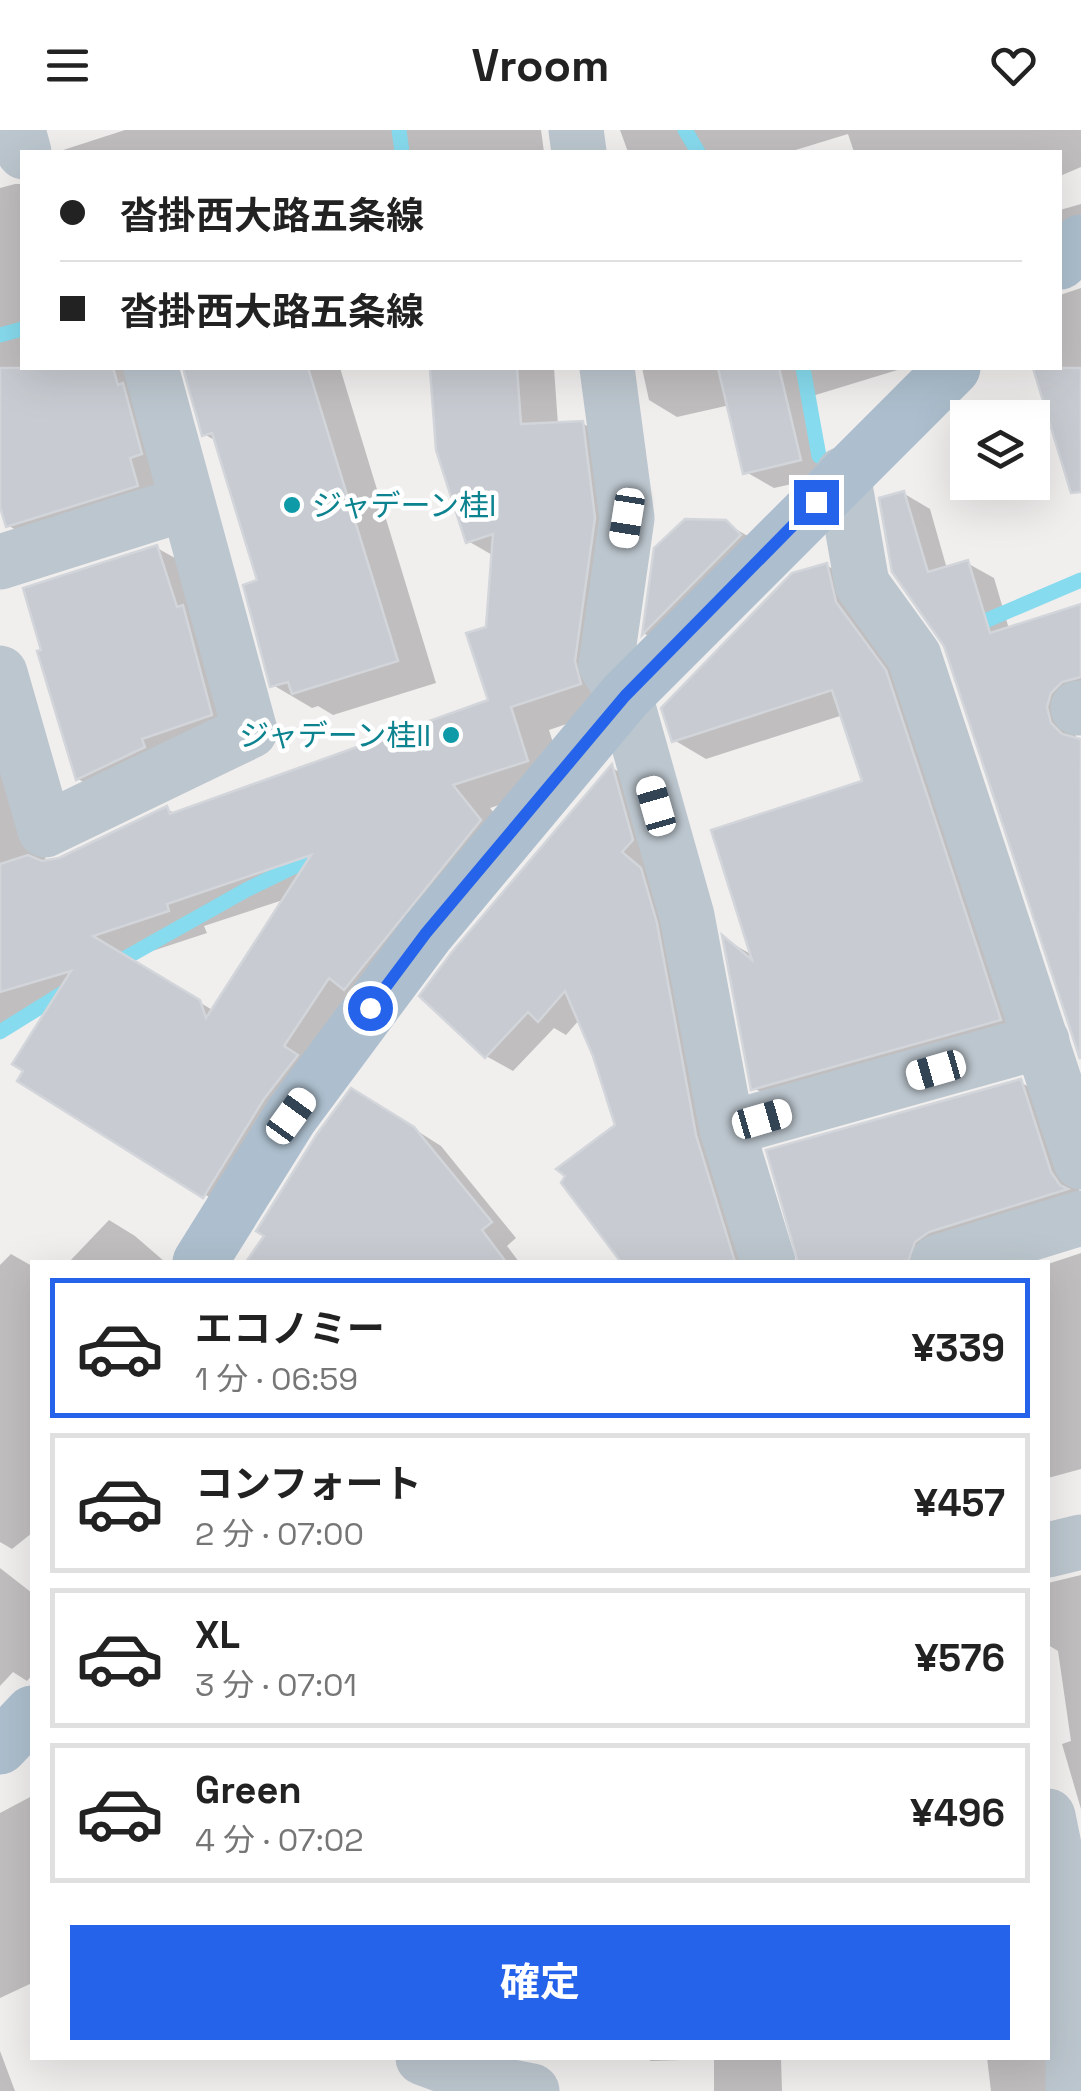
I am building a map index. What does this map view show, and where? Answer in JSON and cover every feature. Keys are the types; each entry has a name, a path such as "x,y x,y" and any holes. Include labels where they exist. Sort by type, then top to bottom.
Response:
{"main road":[{"path":"1062,260 1081,242"},
{"path":"201,1260 291,1116 415,948 625,696 951,370"},
{"path":"0,1747 30,1717"}],"street":[{"path":"0,136 18,130"},
{"path":"0,673 45,830 250,731 152,370"},
{"path":"607,370 627,518 606,666 625,696 686,916 727,1128 767,1260"},
{"path":"843,474 862,584 908,647 1081,1162"},
{"path":"0,562 187,503"},
{"path":"727,1128 1042,1041"},
{"path":"944,1260 1081,1218"},
{"path":"1050,1550 1081,1542"},
{"path":"1050,1826 1061,1880 1077,2022 1072,2091"},
{"path":"429,2060 532,2091"}],"building":[{"path":"0,368 114,370 118,385 123,383 142,454 130,458 138,486 6,527 0,507"},
{"path":"1081,368 1081,492 1071,493 1050,424 1050,400 1043,400 1034,370"},
{"name":"ジャデーン桂I","path":"184,370 309,370 398,661 292,694 288,682 270,687 243,585 257,580 212,433 202,436"},
{"path":"430,370 517,370 521,424 583,421 595,518 575,661 581,684 511,707 528,761 453,785 481,820 344,990 329,978 284,1046 298,1055 264,1099 203,1198 17,1081 23,1071 12,1064 71,971 0,992 0,864 28,855 42,861 59,858 167,806 170,814 488,700 466,633 486,627 493,534 466,543 436,450","holes":["311,855 206,1018 200,1000 93,936 169,911 167,904"]},
{"path":"718,370 779,370 801,460 743,474"},
{"path":"904,491 928,572 968,560 990,633 1081,604 1081,677 1062,682 1051,693 1047,707 1051,723 1062,734 1081,739 1080,1059 944,646 892,572 879,498"},
{"path":"685,519 726,520 741,535 642,635 654,548"},
{"path":"157,545 177,607 183,605 212,715 142,739 145,747 76,780 37,651 41,650 23,588"},
{"path":"827,563 836,602 886,670 1001,1020 751,1090 722,935 752,960 711,830 862,781 832,690 672,742 661,708 792,573"},
{"path":"612,764 633,840 622,852 641,868 657,923 696,1135 734,1260 619,1260 561,1183 565,1176 556,1169 615,1125 593,1056 565,991 538,1022 528,1012 485,1058 419,996"},
{"path":"1021,1079 1051,1172 1068,1189 929,1232 915,1242 909,1260 797,1260 766,1150"},
{"path":"351,1088 414,1127 492,1222 482,1230 504,1260 247,1260 264,1236 256,1231"}],"waterway":[{"path":"399,130 402,150"},
{"path":"685,130 697,150"},
{"path":"0,335 20,330"},
{"path":"803,370 819,456"},
{"path":"971,627 1081,580"},
{"path":"111,966 246,890 324,852"},
{"path":"0,1032 69,989"}],"place":[{"name":"ジャデーン桂I","path":"292,505"},
{"name":"ジャデーン桂II","path":"451,735"}],"route":[{"path":"370,1008 426,933 625,696 816,502"}]}
